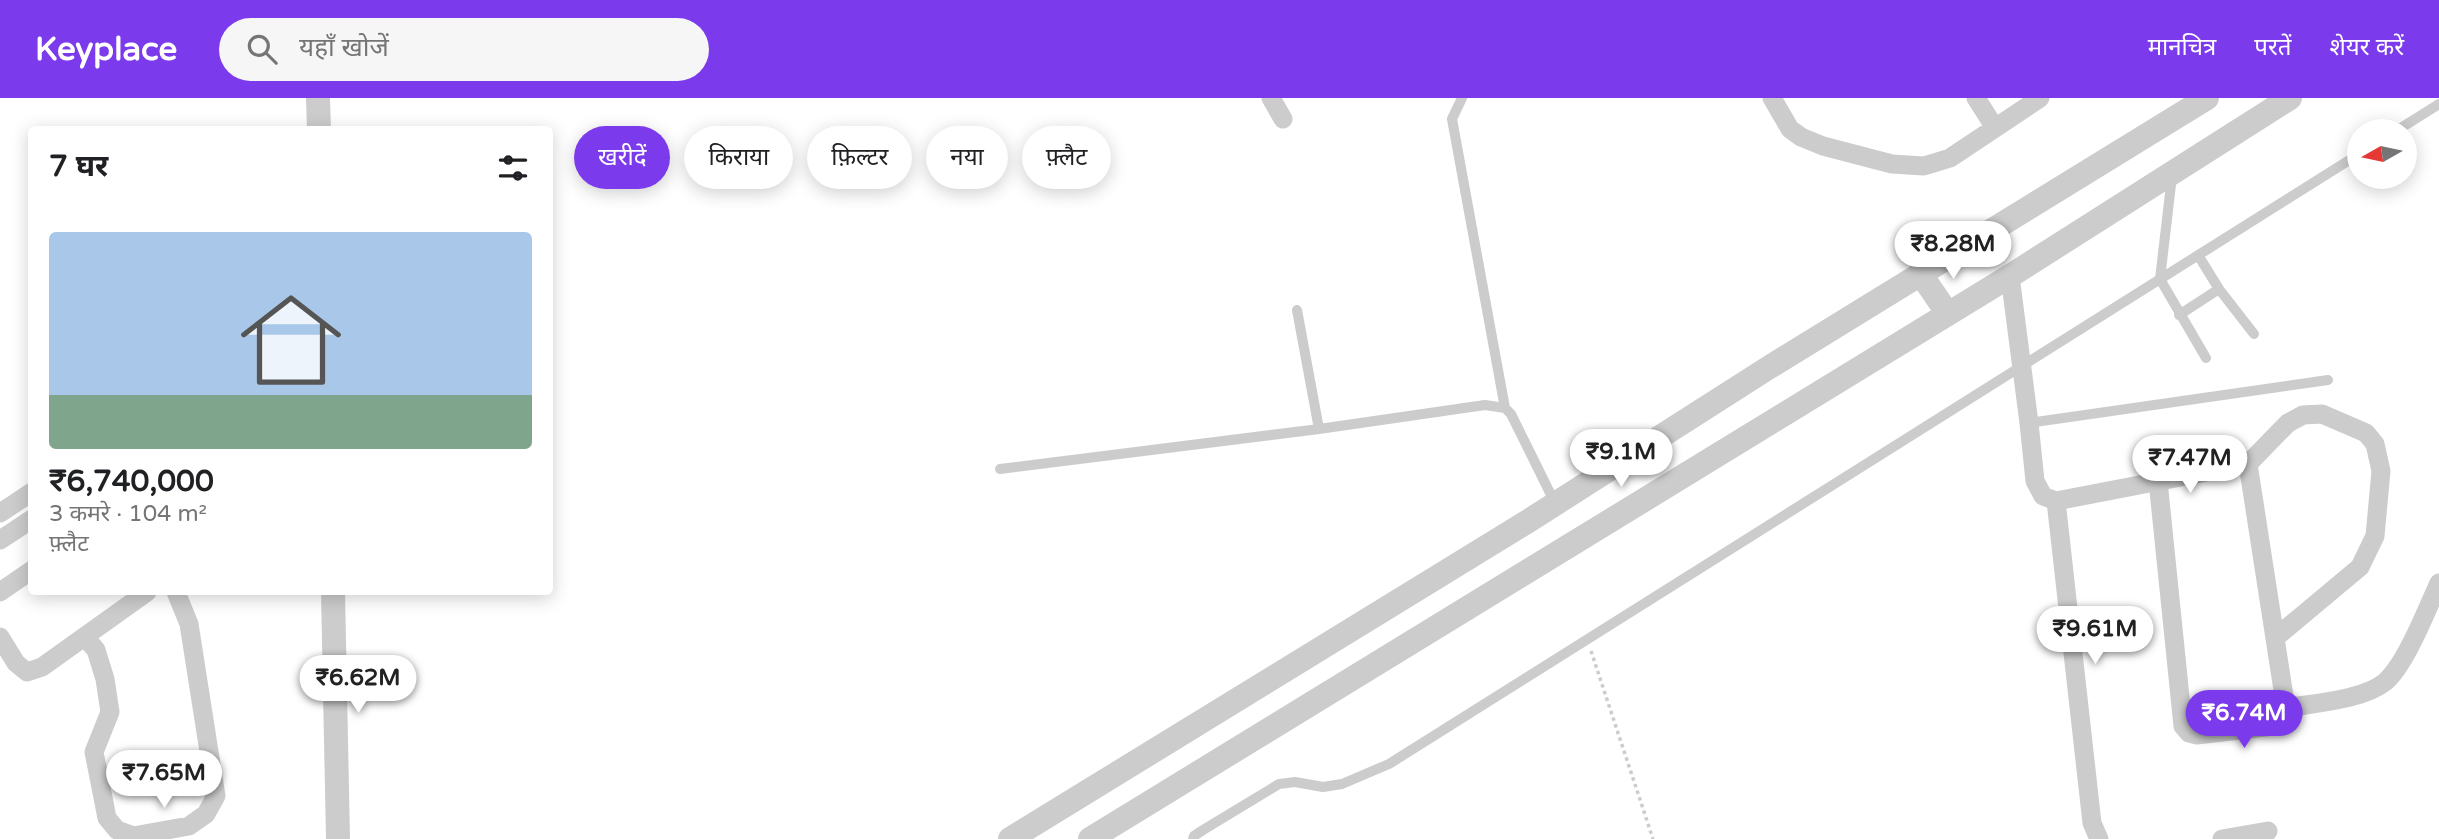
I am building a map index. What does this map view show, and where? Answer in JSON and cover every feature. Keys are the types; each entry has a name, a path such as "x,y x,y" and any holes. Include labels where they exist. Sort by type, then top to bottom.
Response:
{"street":[{"path":"318,98 319,126"},
{"path":"1271,98 1283,119"},
{"path":"1772,98 1790,129 1801,137 1823,146 1892,164 1924,166 1950,158 2040,98"},
{"path":"1976,98 1995,128"},
{"path":"1010,839 1556,504 1920,273 2207,98"},
{"path":"1090,839 2010,276 2290,98"},
{"path":"1920,273 1948,314"},
{"path":"2010,276 2035,481 2043,496 2056,501 2248,464 2288,423 2303,415 2322,414 2366,433 2375,444 2381,471 2375,536 2360,567 2275,638"},
{"path":"2158,481 2183,726 2189,733 2197,735 2282,725 2288,722 2248,464"},
{"path":"0,513 28,495"},
{"path":"2056,501 2092,823 2099,839"},
{"path":"0,540 28,522"},
{"path":"0,592 28,573"},
{"path":"2286,708 2365,692 2385,682 2405,654 2439,583"},
{"path":"0,637 16,663 27,672 43,667 143,595"},
{"path":"85,636 96,650 105,679 110,712 94,752 107,818 117,830 133,836 190,826 206,814 216,796 189,624 177,595"},
{"path":"333,595 338,839"},
{"path":"2222,839 2268,831"}],"lane":[{"path":"1462,98 1452,119 1505,408 1511,414 1556,504"},
{"path":"2415,119 2439,104"},
{"path":"1193,839 1279,784 1295,782 1323,787 1356,779 1389,764 2347,162"},
{"path":"2173,172 2160,279 2206,358"},
{"path":"2198,255 2219,289 2255,334"},
{"path":"2179,315 2219,289"},
{"path":"1297,310 1320,429"},
{"path":"2029,423 2328,380"},
{"path":"1000,469 1320,429 1485,405 1505,408"}],"path":[{"path":"1587,640 1653,839"}]}
